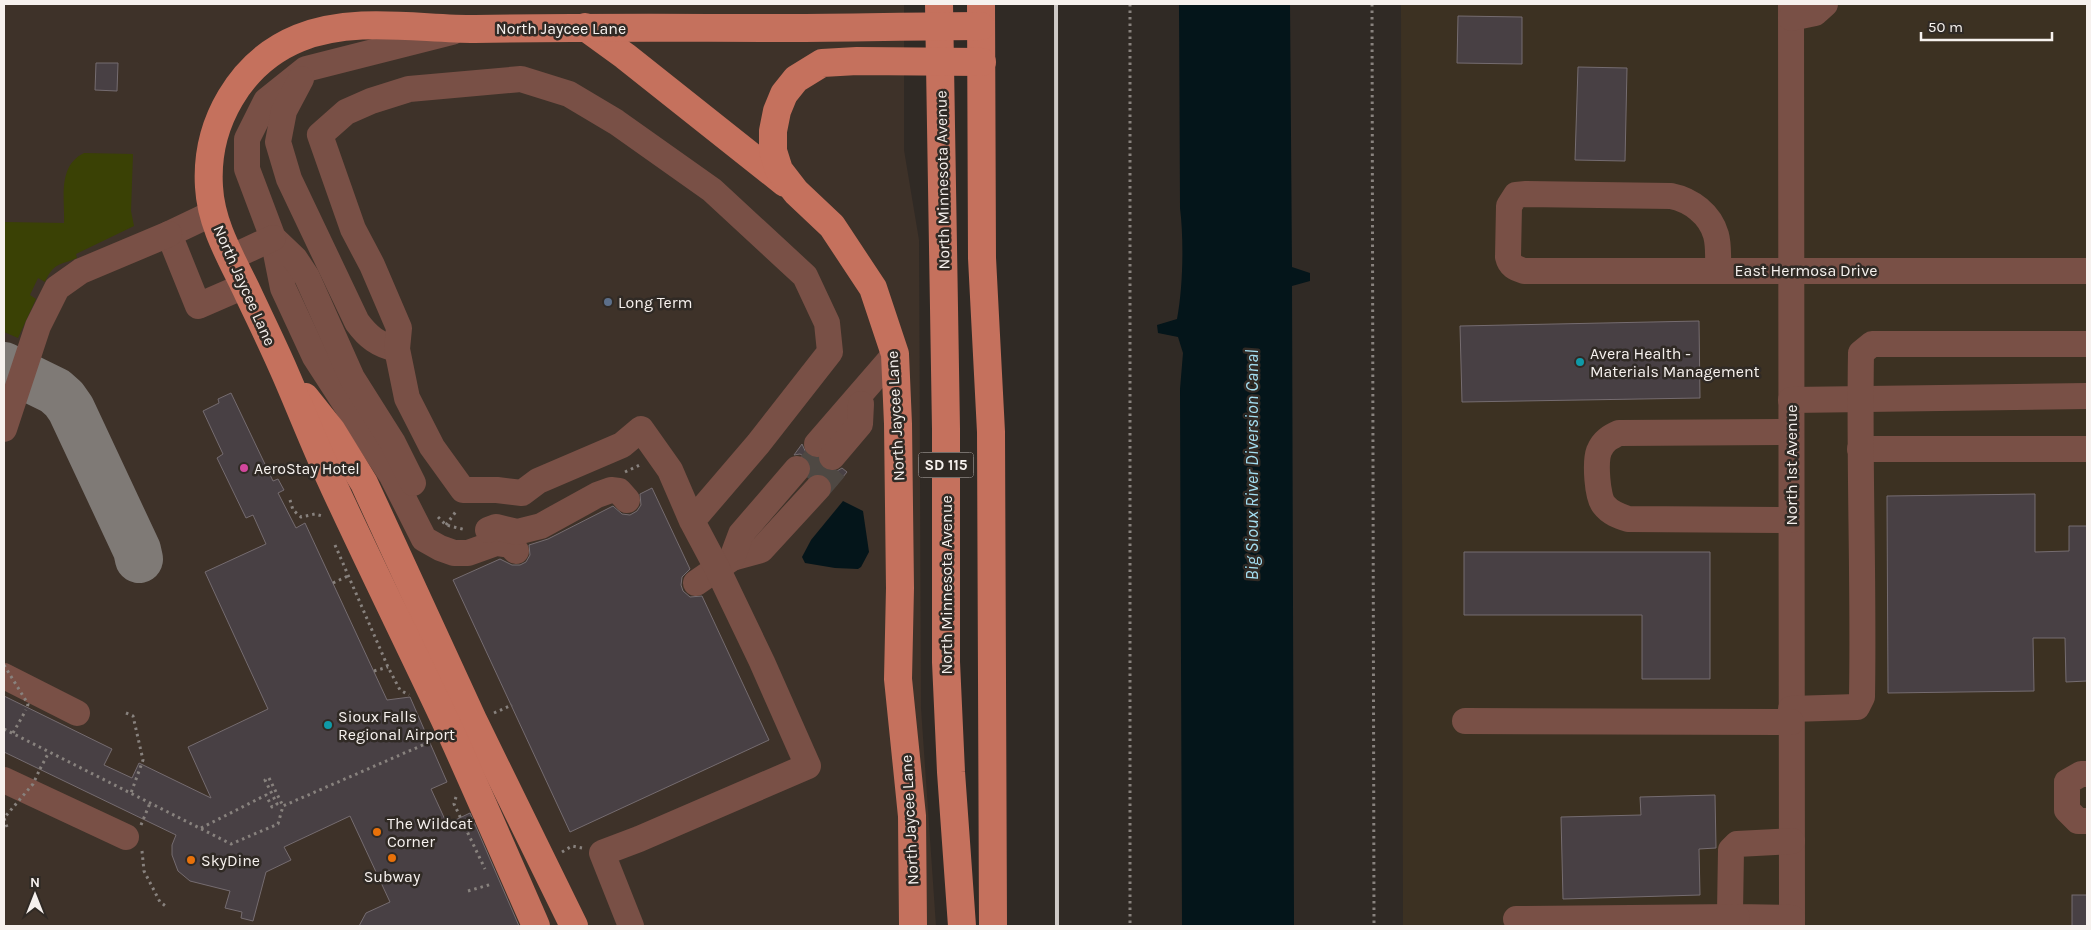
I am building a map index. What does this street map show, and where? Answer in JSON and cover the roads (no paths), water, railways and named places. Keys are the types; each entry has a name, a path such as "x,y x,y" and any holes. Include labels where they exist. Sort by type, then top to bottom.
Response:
{"main road":[{"name":"North Jaycee Lane","path":"536,926 450,733 334,488 286,375 219,234 208,185 212,139 219,117 245,77 276,51 301,37 342,27 467,29 585,27 788,28 939,15 981,15"},
{"name":"North Minnesota Avenue","path":"939,15 946,429 946,662 951,772 962,926"},
{"name":"SD 115","path":"981,15 982,258 991,442 993,926"},
{"path":"585,27 625,56 796,192"},
{"name":"North Jaycee Lane","path":"913,926 912,816 898,679 900,588 898,424 895,354 873,288 832,226 796,192 779,170 773,151 773,131 777,111 784,94 796,79 822,63 857,61 982,62"},
{"path":"286,375 332,431 364,483 474,722 574,926"}],"street":[{"path":"1791,11 1814,13 1825,4"},
{"name":"North 1st Avenue","path":"1791,11 1792,922"},
{"path":"467,29 306,69 266,101 247,139 247,169 273,238 283,288 314,357 392,476 424,539 454,553 468,553 496,543 510,545 516,551"},
{"path":"306,69 284,111 278,142 289,179 366,335 383,346 397,348"},
{"path":"631,926 602,852 639,839 808,766 762,662 725,563 692,521 670,470 641,429 622,445 538,481 522,493 497,490 463,490 432,447 407,398 397,348 399,328 372,265 353,229 320,135 346,112 371,101 409,89 521,79 569,94 616,122 705,185 749,222 805,276 827,323 830,352 758,444 692,521"},
{"name":"East Hermosa Drive","path":"1718,270 1716,236 1711,224 1698,208 1683,198 1646,195 1526,194 1516,195 1509,206 1508,257 1510,264 1524,271 2087,271"},
{"path":"4,429 38,326 57,288 81,271 169,234 213,213"},
{"path":"169,234 198,306 244,286"},
{"path":"230,258 273,238"},
{"path":"273,238 295,259 307,277 352,378 393,443 429,517 443,534 459,537 473,535 496,527 517,532 541,526 597,495 611,490 619,491 627,500"},
{"path":"1465,721 1792,715 1857,706 1862,697 1864,601 1860,450 1861,353 1872,344 2087,344"},
{"path":"862,405 828,453 895,354"},
{"path":"1791,400 2087,396"},
{"path":"1791,432 1618,433 1607,438 1599,452 1598,467 1600,498 1605,506 1614,514 1628,519 1791,520"},
{"path":"1860,450 2087,449"},
{"path":"696,583 725,563 807,478"},
{"path":"4,676 77,713"},
{"path":"2087,774 2081,774 2067,782 2067,810 2078,820 2087,821"},
{"path":"4,780 138,831"},
{"path":"1737,916 1730,912 1731,850 1737,844 1792,841"},
{"path":"1516,919 1737,916 1792,922"}],"water":[{"name":"Big Sioux River Diversion Canal","path":"1179,4 1290,4 1292,267 1310,273 1310,281 1292,286 1294,926 1182,926 1180,389 1183,353 1178,337 1158,333 1157,325 1177,319 1182,279"},
{"path":"843,501 863,511 869,552 861,567 858,569 835,568 805,563 802,557 811,540"}],"tunnel":[{"path":"803,474 824,449"},
{"path":"818,488 839,463"}],"railway":[{"path":"1056,4 1057,926"}],"place":[{"name":"Long Term","path":"608,302"},
{"name":"Avera Health - Materials Management","path":"1580,362"},
{"name":"AeroStay Hotel","path":"244,468"},
{"name":"Sioux Falls Regional Airport","path":"328,725"},
{"name":"The Wildcat Corner","path":"377,832"},
{"name":"Subway","path":"392,858"},
{"name":"SkyDine","path":"191,860"}]}
